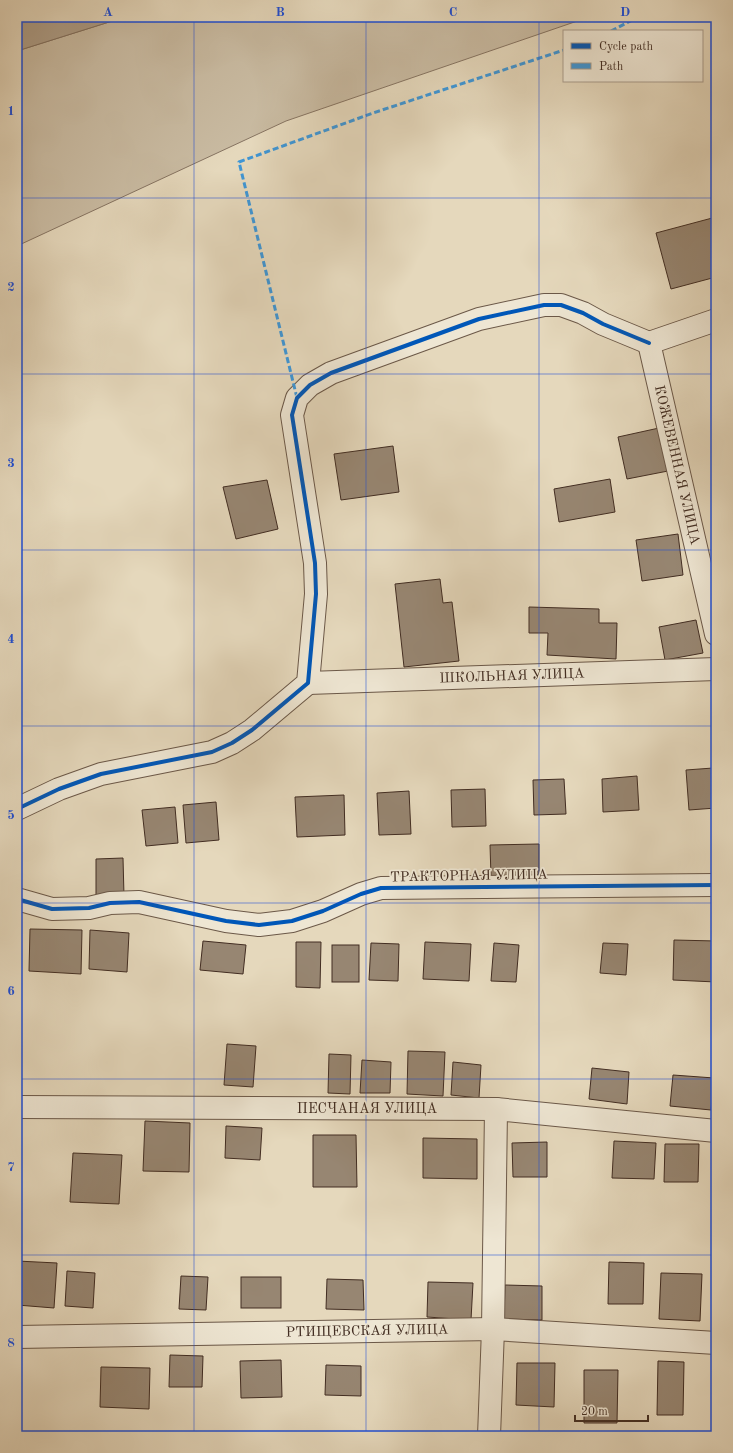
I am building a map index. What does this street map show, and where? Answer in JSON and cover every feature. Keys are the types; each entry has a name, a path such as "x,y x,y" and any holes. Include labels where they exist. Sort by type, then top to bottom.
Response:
{"street":[{"path":"17,809 59,789 101,774 212,752 232,743 252,730 308,683 316,594 315,563 292,415 297,398 310,385 331,373 478,319 544,304 561,305 583,313 603,324 649,344 716,320"},
{"name":"КОЖЕВЕННАЯ УЛИЦА","path":"649,344 716,634"},
{"name":"ШКОЛЬНАЯ УЛИЦА","path":"308,683 716,669"},
{"name":"ТРАКТОРНАЯ УЛИЦА","path":"17,899 52,909 89,908 110,903 139,902 226,921 259,925 292,922 323,911 361,894 382,888 716,885"},
{"name":"ПЕСЧАНАЯ УЛИЦА","path":"17,1106 496,1109 716,1131"},
{"path":"489,1436 493,1329 496,1109"},
{"name":"РТИЩЕВСКАЯ УЛИЦА","path":"17,1337 493,1329 716,1343"}],"shaded area":[{"path":"17,17 125,17 17,51"},
{"path":"125,17 589,17 286,121 17,246 17,51"}],"building":[{"path":"716,217 716,277 671,289 656,233"},
{"path":"659,428 668,471 627,479 618,437"},
{"path":"393,446 399,492 341,500 334,454"},
{"path":"610,479 615,512 559,522 554,489"},
{"path":"267,480 278,529 236,539 223,487"},
{"path":"678,534 683,575 642,581 636,540"},
{"path":"440,579 443,603 452,602 459,661 404,667 395,584"},
{"path":"529,607 599,609 599,623 617,623 616,659 547,655 548,633 529,633"},
{"path":"696,620 703,653 665,660 659,627"},
{"path":"713,768 716,808 689,810 686,770"},
{"path":"637,776 639,810 603,812 602,779"},
{"path":"564,779 566,814 534,815 533,780"},
{"path":"485,789 486,826 452,827 451,790"},
{"path":"409,791 411,834 379,835 377,793"},
{"path":"344,795 345,835 297,837 295,797"},
{"path":"216,802 219,840 186,843 183,805"},
{"path":"175,807 178,843 146,846 142,810"},
{"path":"539,844 539,875 491,877 490,845"},
{"path":"123,858 124,896 96,896 96,859"},
{"path":"30,929 82,930 81,974 29,971"},
{"path":"90,930 129,933 127,972 89,969"},
{"path":"674,940 716,941 716,982 673,980"},
{"path":"203,941 246,945 243,974 200,970"},
{"path":"296,942 321,942 320,988 296,987"},
{"path":"425,942 471,944 469,981 423,979"},
{"path":"371,943 399,944 398,981 369,980"},
{"path":"494,943 519,945 516,982 491,981"},
{"path":"603,943 628,944 626,975 600,973"},
{"path":"332,945 359,945 359,982 332,982"},
{"path":"227,1044 256,1046 253,1087 224,1085"},
{"path":"408,1051 445,1052 443,1096 407,1094"},
{"path":"329,1054 351,1055 350,1094 328,1093"},
{"path":"362,1060 391,1062 390,1093 360,1093"},
{"path":"453,1062 481,1065 479,1098 451,1095"},
{"path":"592,1068 629,1072 627,1104 589,1099"},
{"path":"673,1075 714,1078 711,1110 670,1106"},
{"path":"145,1121 190,1123 189,1172 143,1171"},
{"path":"226,1126 262,1128 260,1160 225,1158"},
{"path":"313,1135 356,1135 357,1187 313,1187"},
{"path":"423,1138 477,1139 477,1179 423,1178"},
{"path":"614,1141 656,1143 654,1179 612,1178"},
{"path":"547,1142 547,1177 513,1177 512,1143"},
{"path":"665,1144 699,1144 698,1182 664,1182"},
{"path":"73,1153 122,1155 119,1204 70,1202"},
{"path":"17,1261 57,1263 54,1308 17,1305"},
{"path":"609,1262 644,1263 643,1304 608,1304"},
{"path":"67,1271 95,1273 93,1308 65,1306"},
{"path":"661,1273 702,1274 700,1321 659,1319"},
{"path":"181,1276 208,1277 206,1310 179,1309"},
{"path":"241,1277 281,1277 281,1308 241,1308"},
{"path":"327,1279 363,1280 364,1310 326,1309"},
{"path":"428,1282 473,1283 471,1320 427,1317"},
{"path":"505,1285 542,1286 542,1320 504,1319"},
{"path":"170,1355 203,1356 202,1387 169,1387"},
{"path":"281,1360 282,1397 241,1398 240,1361"},
{"path":"658,1361 684,1362 683,1415 657,1415"},
{"path":"517,1363 555,1363 554,1407 516,1405"},
{"path":"326,1365 361,1366 361,1396 325,1395"},
{"path":"101,1367 150,1368 149,1409 100,1407"},
{"path":"584,1370 618,1370 617,1423 584,1423"}],"marked path":[{"path":"613,30 638,17"},
{"path":"297,398 239,162 373,113 563,50"}],"cycle path":[{"path":"17,809 59,789 101,774 212,752 232,743 252,730 308,683 316,594 315,563 292,415 297,398 310,385 331,373 479,319 544,305 561,305 583,313 603,324 649,343"},
{"path":"17,899 52,909 89,908 110,903 139,902 226,921 259,925 292,921 323,911 361,894 381,888 716,885"}]}
